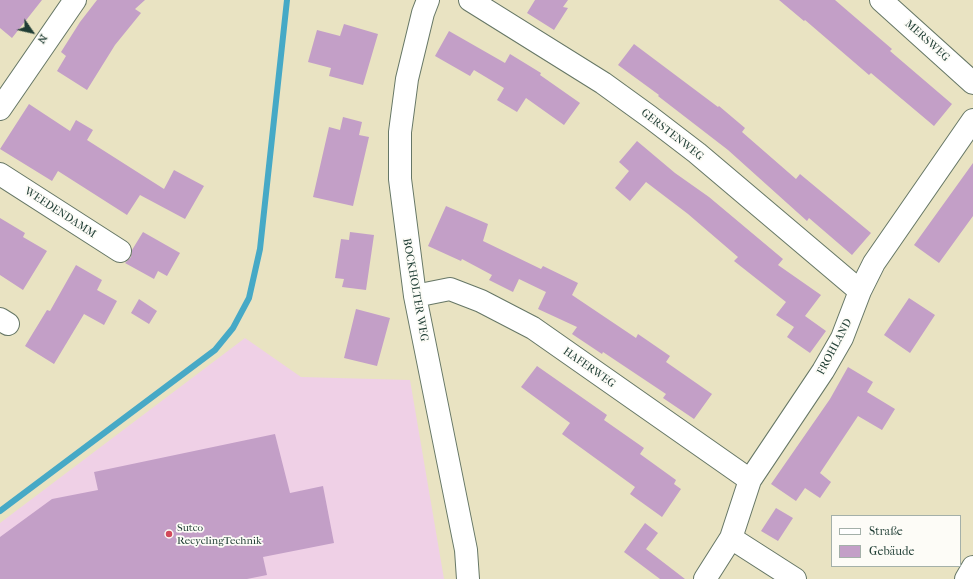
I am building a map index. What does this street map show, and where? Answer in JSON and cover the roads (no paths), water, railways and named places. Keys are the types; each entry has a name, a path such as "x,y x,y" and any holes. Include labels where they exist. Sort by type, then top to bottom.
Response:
{"street":[{"path":"0,109 75,0"},
{"name":"BOCKHOLTER WEG","path":"428,0 423,13 407,79 400,132 400,179 415,296 466,550 468,579"},
{"name":"GERSTENWEG","path":"470,0 603,83 650,117 698,153 860,291"},
{"name":"MERSWEG","path":"881,0 973,82"},
{"name":"FROHLAND","path":"705,579 731,538 750,480 823,371 842,338 860,291 874,263 973,120"},
{"name":"WEEDENDAMM","path":"0,174 120,251"},
{"name":"HAFERWEG","path":"415,296 450,289 481,302 532,328 750,480"},
{"path":"731,538 795,579"},
{"path":"966,579 973,567"}],"waterway":[{"path":"0,511 215,350 233,328 249,298 260,249 287,0"}],"place":[{"name":"Sutco RecyclingTechnik","path":"169,534"}]}
